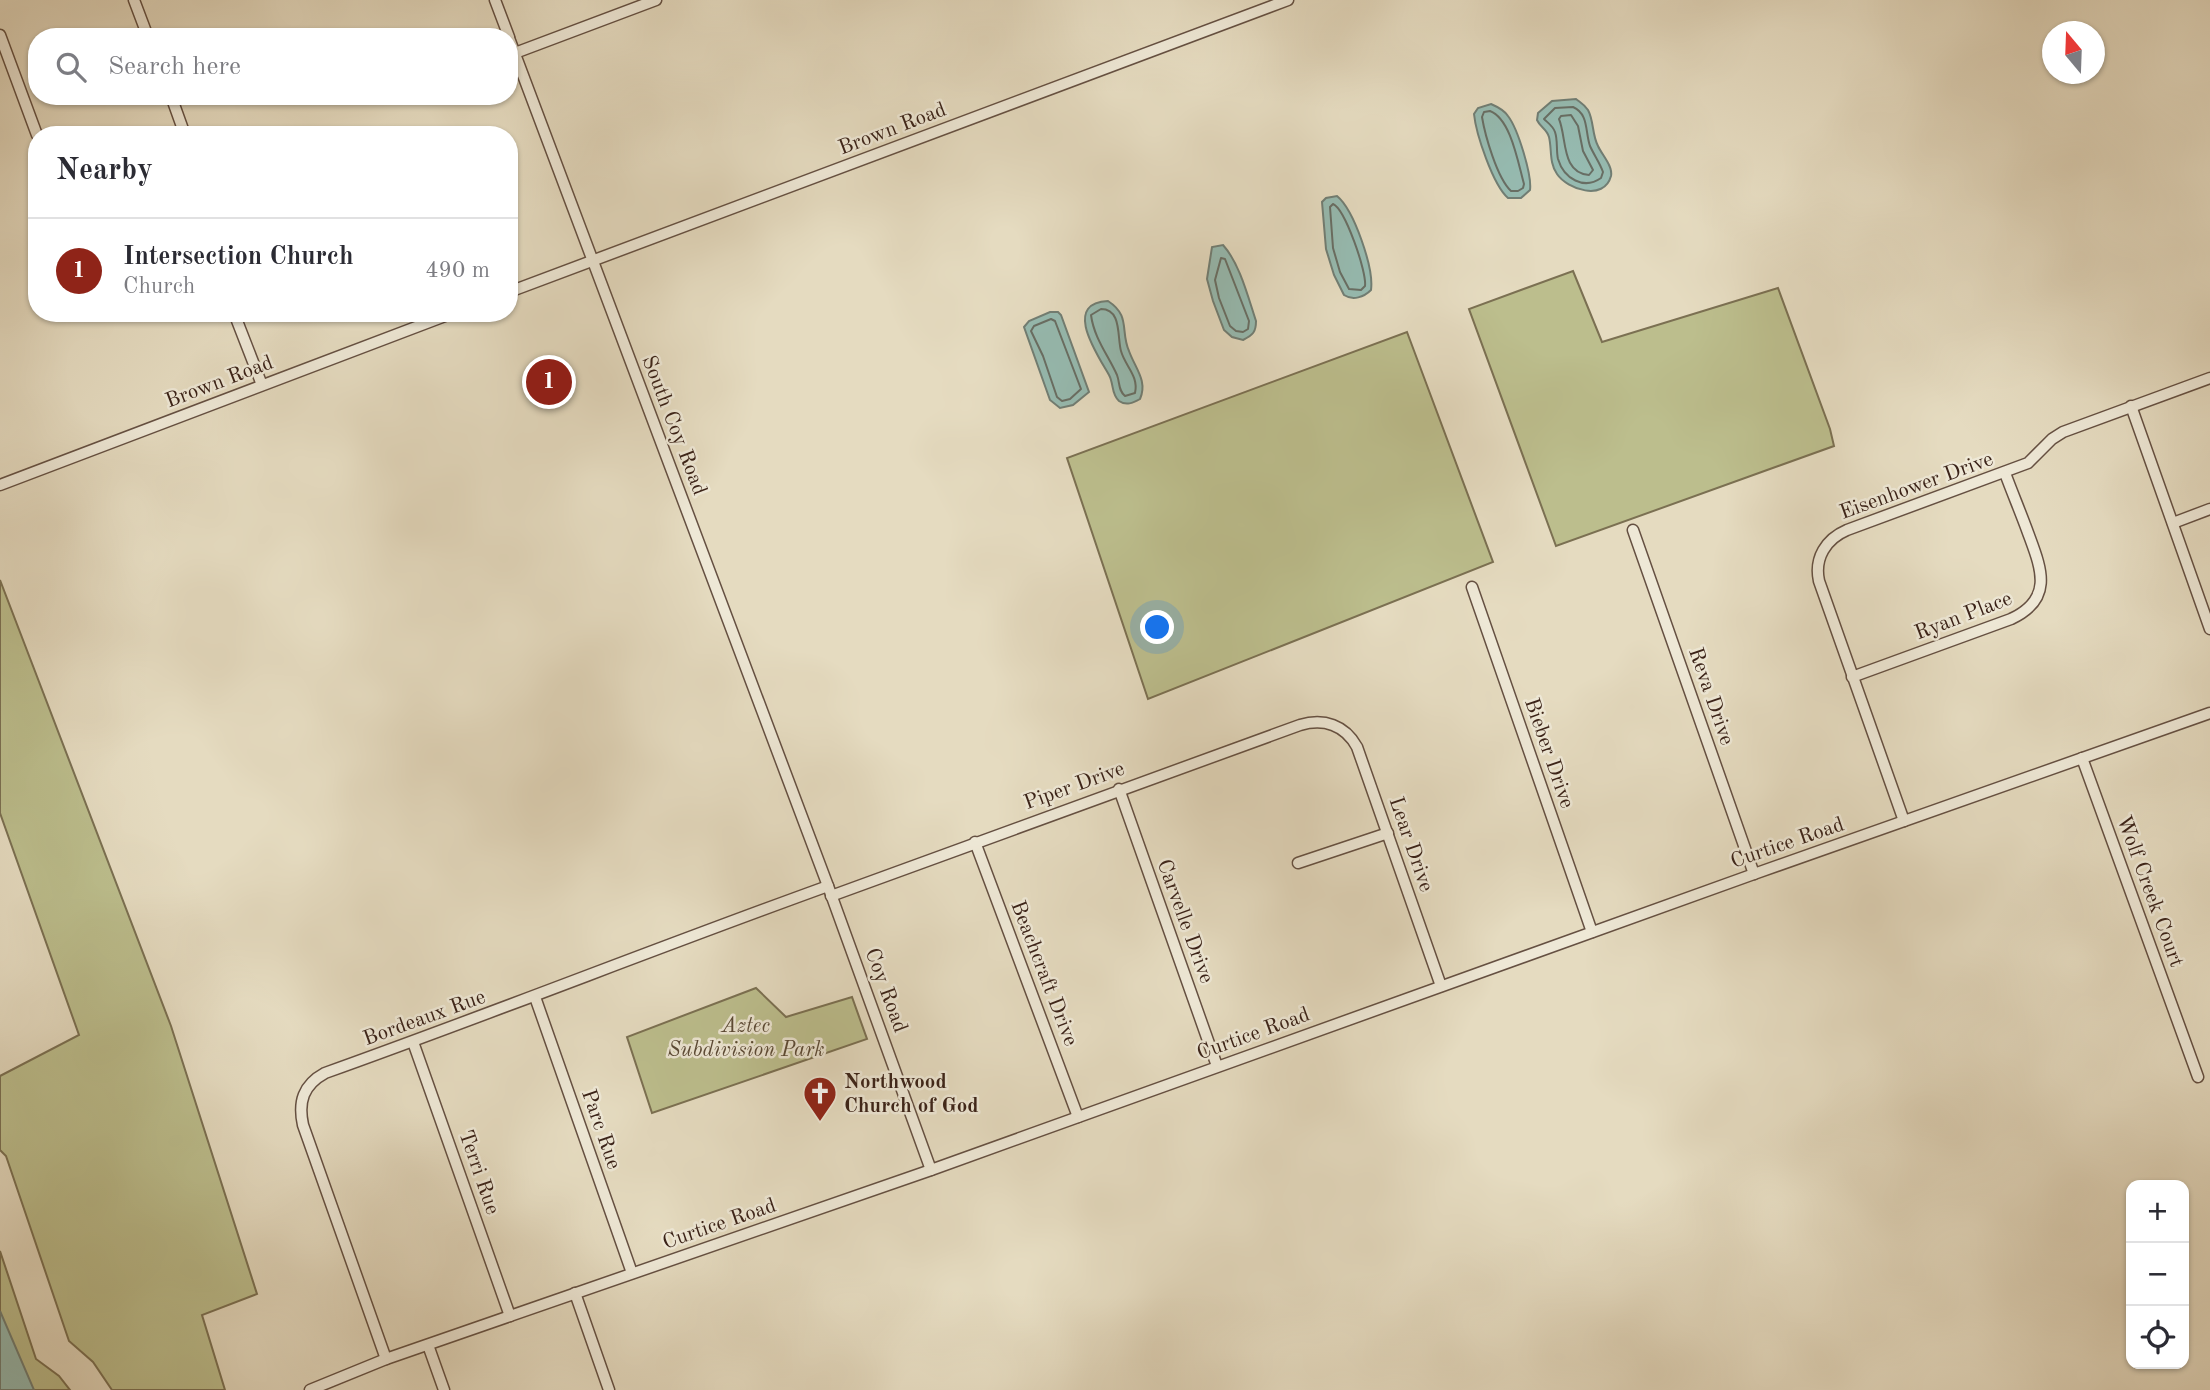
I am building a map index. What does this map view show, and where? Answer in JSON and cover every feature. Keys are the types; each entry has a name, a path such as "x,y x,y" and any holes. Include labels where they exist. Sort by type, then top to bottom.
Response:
{"street":[{"path":"134,0 145,28"},
{"name":"South Coy Road","path":"495,0 506,28"},
{"path":"518,52 656,0"},
{"name":"Brown Road","path":"518,289 1288,0"},
{"path":"0,35 34,126"},
{"name":"South Coy Road","path":"518,61 804,825"},
{"path":"174,105 182,126"},
{"path":"238,322 262,385"},
{"name":"Brown Road","path":"0,485 429,322"},
{"name":"Eisenhower Drive","path":"1904,821 1818,581 1817,566 1826,545 1847,530 2005,473 2036,457 2052,439 2063,432 2210,378"},
{"path":"2131,406 2210,629"},
{"name":"Ryan Place","path":"1852,677 2011,619 2032,605 2041,588 2041,570 2005,473"},
{"path":"2173,523 2210,509"},
{"name":"Reva Drive","path":"1633,530 1754,874"},
{"name":"Bieber Drive","path":"1472,587 1592,932"},
{"name":"Curtice Road","path":"310,1390 428,1345 931,1170 2210,713"},
{"name":"Piper Drive","path":"829,891 1308,723 1332,724"},
{"name":"Lear Drive","path":"1332,724 1349,735 1357,747 1441,986"},
{"name":"Wolf Creek Court","path":"2082,758 2197,1077"},
{"name":"Carvelle Drive","path":"1119,789 1217,1066"},
{"name":"Coy Road","path":"804,825 931,1170"},
{"path":"1298,863 1388,833"},
{"name":"Beachcraft Drive","path":"975,842 1078,1117"},
{"name":"Bordeaux Rue","path":"386,1360 303,1125 300,1106 308,1085 316,1078 535,997 676,941 829,891"},
{"name":"Parc Rue","path":"535,997 632,1273"},
{"name":"Terri Rue","path":"413,1042 510,1316"},
{"path":"575,1293 609,1390"},
{"path":"428,1345 444,1390"}],"green space":[{"path":"1573,271 1602,342 1778,288 1834,446 1556,546 1469,309"},
{"path":"1407,332 1493,562 1148,699 1067,458"},
{"path":"0,580 171,1026 257,1294 202,1315 225,1390 112,1390 93,1362 69,1341 6,1156 0,1150 0,1076 79,1035 0,813"},
{"name":"Aztec Subdivision Park","path":"756,988 786,1017 852,997 867,1039 652,1113 627,1037"},
{"path":"0,1251 36,1359 59,1376 70,1390 0,1390"}],"water":[{"path":"1576,99 1588,110 1596,142 1611,172 1607,184 1593,191 1577,188 1557,174 1548,134 1537,120 1538,113 1552,101"},
{"path":"1491,104 1508,116 1524,152 1530,190 1521,198 1508,198 1502,191 1482,146 1474,114 1478,108"},
{"path":"1337,196 1356,226 1369,268 1371,290 1358,297 1344,295 1326,249 1322,202 1326,198"},
{"path":"1223,245 1239,271 1256,321 1253,333 1243,340 1232,337 1224,330 1207,279 1212,247"},
{"path":"1108,301 1120,312 1126,344 1142,380 1140,399 1130,403 1122,403 1116,398 1111,378 1087,331 1087,310 1094,304"},
{"path":"1050,312 1058,312 1061,315 1089,392 1073,405 1060,408 1050,400 1024,327 1029,321"},
{"path":"0,1311 34,1390 0,1390"}],"place":[{"name":"Intersection Church","path":"549,382"},
{"name":"Northwood Church of God","path":"820,1123"}]}
